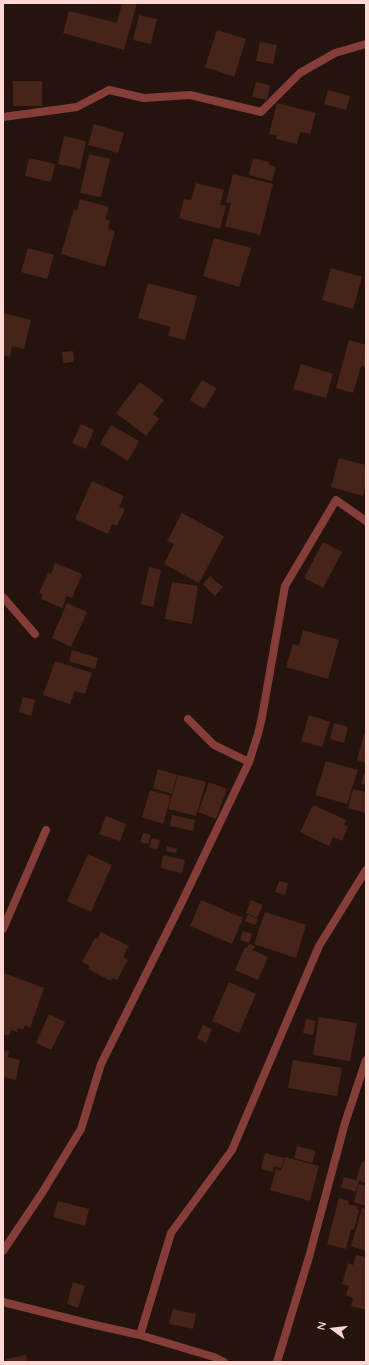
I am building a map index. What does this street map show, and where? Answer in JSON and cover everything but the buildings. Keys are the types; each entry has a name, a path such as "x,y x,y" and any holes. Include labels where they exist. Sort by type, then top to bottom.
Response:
{"street":[{"path":"3,117 78,107 109,90 144,98 190,95 262,112 300,73 335,53 366,44"},
{"path":"3,1251 42,1193 81,1129 101,1064 249,762 262,717 285,586 336,500 366,521"},
{"path":"3,597 35,634"},
{"path":"188,719 214,745 249,762"},
{"path":"3,929 46,830"},
{"path":"140,1335 171,1233 232,1150 319,946 366,870"},
{"path":"277,1362 309,1257 345,1124 366,1060"},
{"path":"3,1302 140,1335 214,1357 224,1362"}]}
